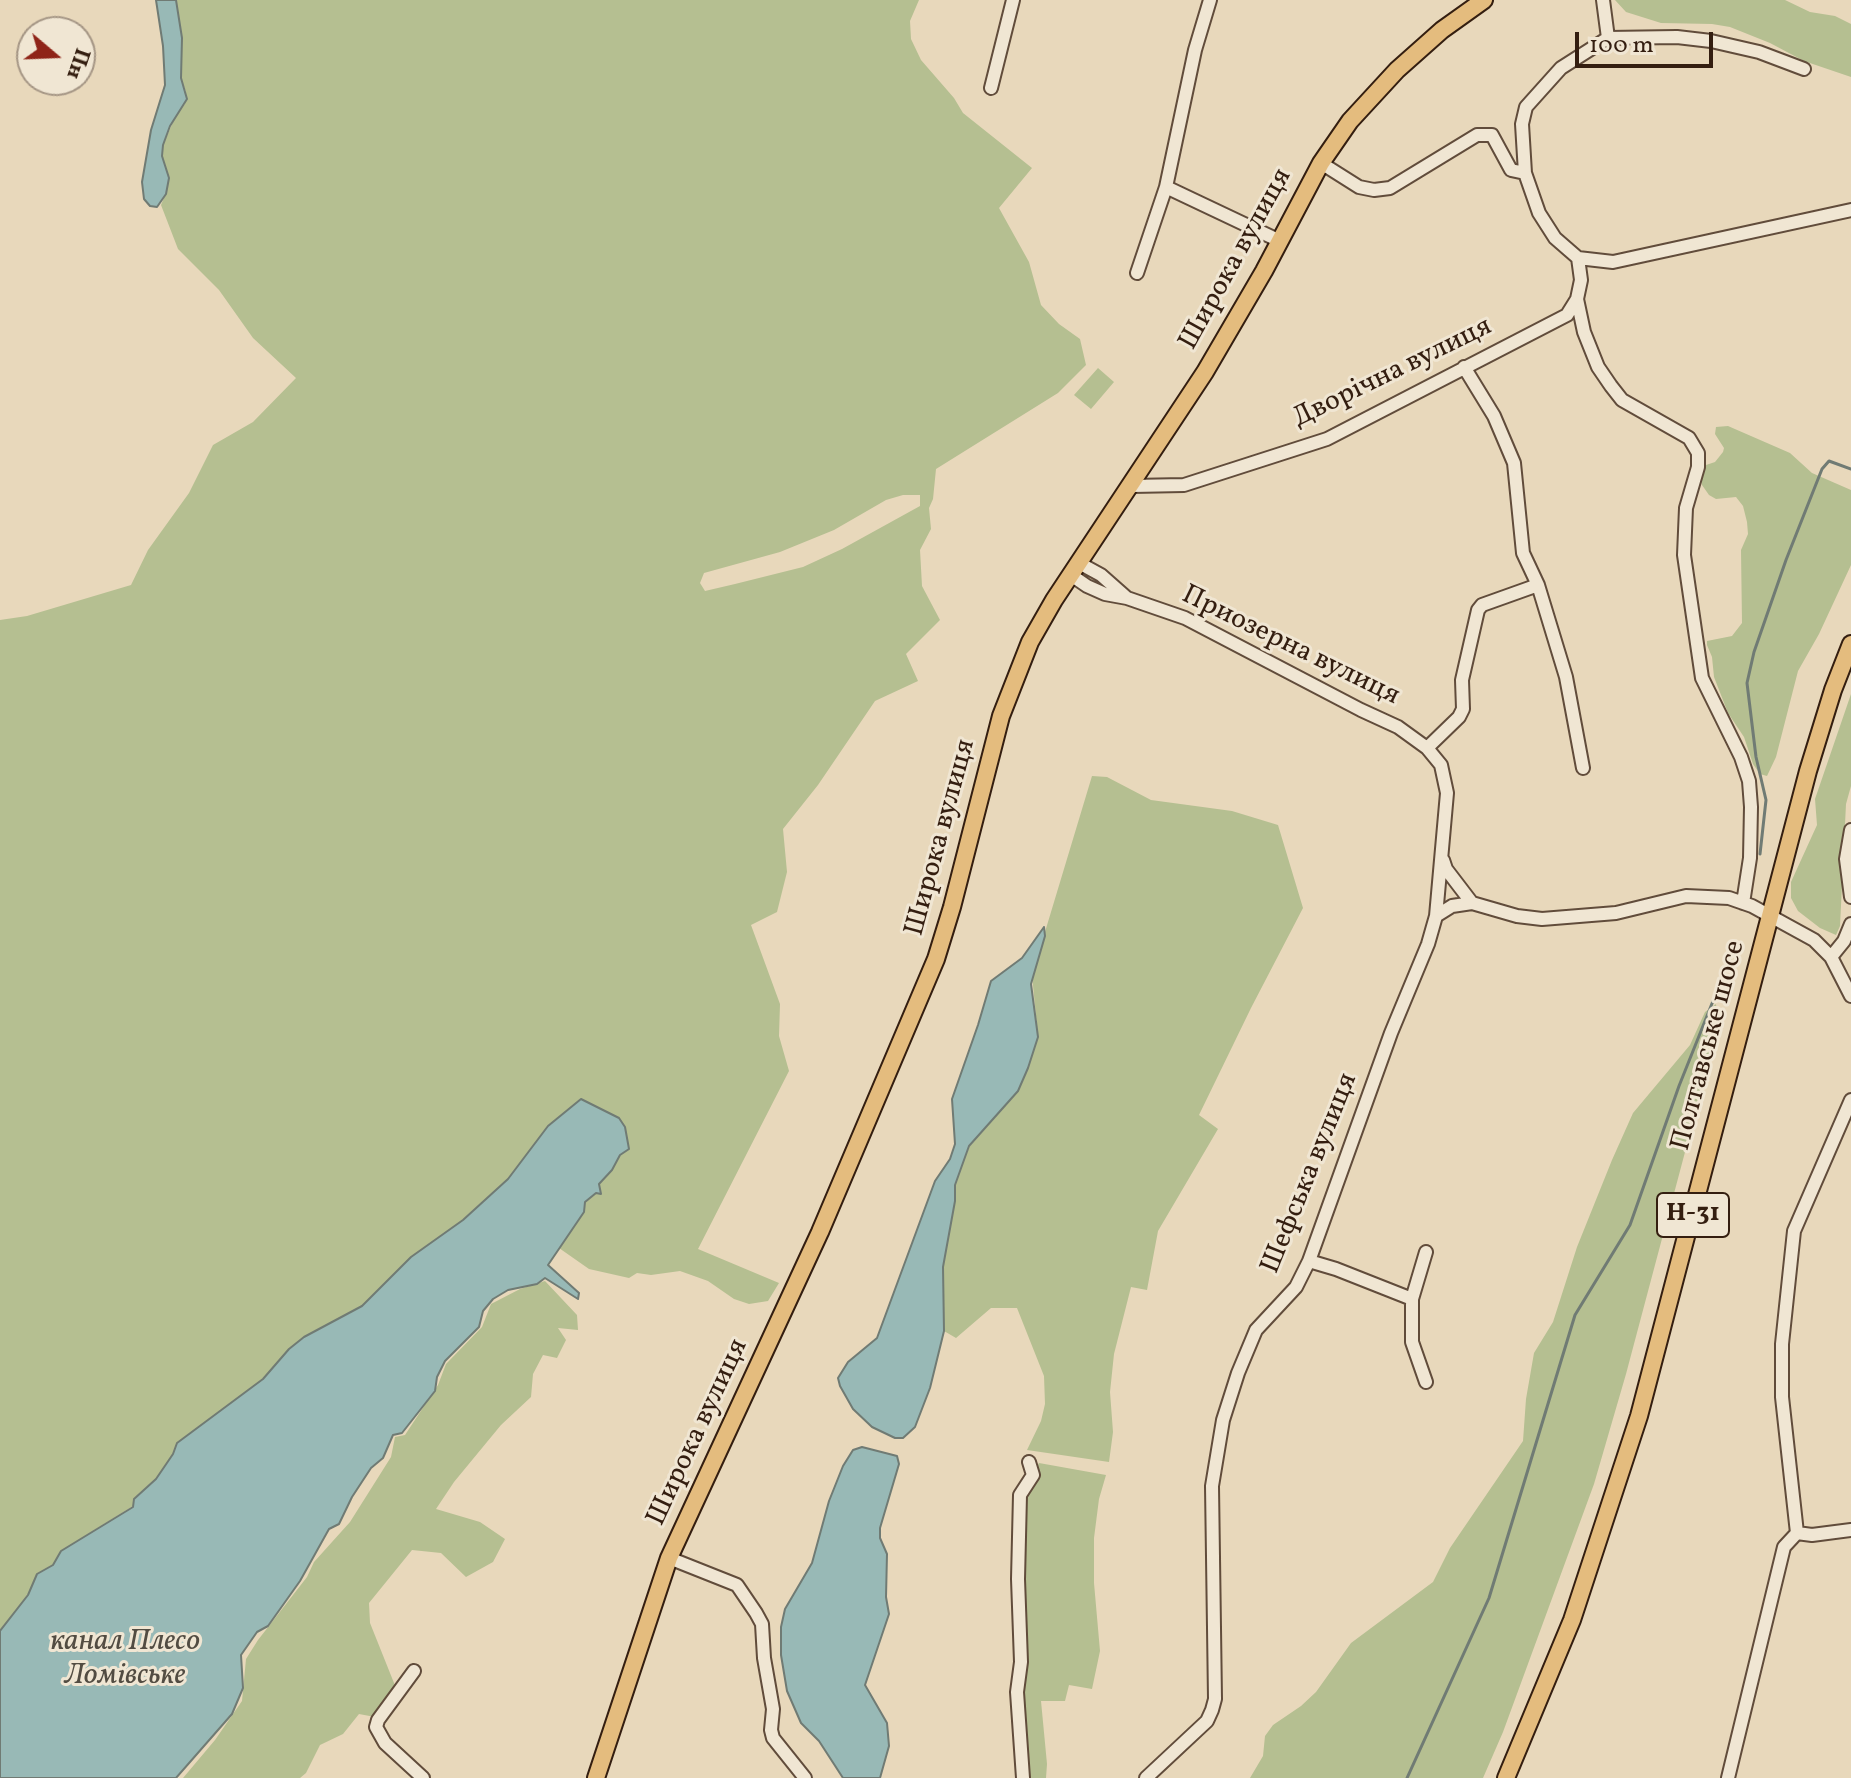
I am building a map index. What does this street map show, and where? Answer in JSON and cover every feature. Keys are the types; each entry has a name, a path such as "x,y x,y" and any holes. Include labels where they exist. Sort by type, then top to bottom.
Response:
{"main road":[{"name":"Широка вулиця","path":"596,1778 669,1558 820,1232 931,972 952,907 1001,716 1030,642 1205,372 1321,163 1350,121 1463,6 1484,0"},
{"name":"Полтавське шосе","path":"1506,1778 1572,1620 1639,1416 1808,771 1851,644"}],"street":[{"path":"991,88 1013,0"},
{"path":"1137,273 1166,187 1195,50 1210,0"},
{"path":"1603,0 1608,38"},
{"path":"1804,69 1759,52 1711,41 1677,37 1608,38 1561,68 1526,107 1522,124 1525,173 1539,213 1555,238 1578,258 1613,262 1851,210"},
{"path":"1321,163 1359,187 1374,190 1390,188 1477,135 1492,135 1511,170 1525,173"},
{"path":"1166,187 1280,241"},
{"path":"1578,258 1581,280 1577,299 1598,367 1622,400 1689,438 1698,453 1698,467 1686,508 1684,555 1702,678 1741,757 1749,781 1750,858 1743,903"},
{"name":"Дворічна вулиця","path":"1132,486 1184,485 1327,439 1567,315 1577,299"},
{"path":"1464,367 1494,416 1514,463 1523,553 1538,585 1566,677 1583,768"},
{"name":"Приозерна вулиця","path":"1075,569 1096,590 1185,618 1398,727 1427,748"},
{"path":"1427,748 1459,717 1463,709 1462,680 1478,610 1482,605 1538,585"},
{"name":"Шефська вулиця","path":"1146,1778 1207,1721 1215,1699 1212,1486 1223,1420 1238,1373 1256,1330 1296,1287 1309,1261 1436,916 1447,793 1441,765 1427,748"},
{"path":"1851,830 1846,859 1851,897"},
{"path":"1442,855 1446,869 1472,903"},
{"path":"1436,916 1452,906 1472,903 1517,916 1542,919 1616,913 1686,896 1729,898 1771,915 1814,940 1831,957 1851,996"},
{"path":"1831,957 1844,941 1851,924"},
{"path":"1728,1778 1784,1547 1797,1533 1782,1397 1782,1344 1794,1231 1851,1100"},
{"path":"1426,1252 1412,1299 1412,1342 1426,1382"},
{"path":"1309,1261 1412,1299"},
{"path":"1023,1778 1017,1692 1021,1662 1018,1579 1020,1495 1033,1475 1029,1462"},
{"path":"1797,1533 1812,1535 1851,1530"},
{"path":"669,1558 737,1585 756,1613 762,1624 773,1709 773,1738 805,1778"},
{"path":"414,1671 376,1727 385,1743 423,1778"}],"green space":[{"path":"176,0 919,0 910,21 911,39 921,60 963,113 1032,168 999,208 1029,262 1041,305 1059,324 1080,339 1086,365 1058,393 936,469 929,508 931,529 920,550 922,586 940,620 906,654 918,681 875,701 818,785 783,829 787,872 777,912 751,925 780,1004 779,1036 789,1071 698,1249 779,1283 768,1301 749,1304 734,1299 708,1281 680,1271 651,1275 637,1273 629,1278 589,1269 559,1248 584,1212 585,1201 596,1193 598,1184 612,1170 620,1155 619,1118 581,1099 548,1126 508,1179 463,1220 411,1257 362,1306 304,1337 263,1379 177,1443 156,1479 134,1499 133,1506 61,1551 53,1565 37,1574 28,1595 0,1631 0,620 27,616 131,585 148,550 189,493 213,445 253,422 296,378 253,338 219,290 178,249 161,205 169,178 162,156 163,145 176,115 185,104 186,92 181,79 182,38","holes":["903,495 920,495 920,506 803,567 705,591 700,583 704,573 780,552 834,530 886,500"]},
{"path":"1615,0 1785,0 1810,12 1835,16 1851,24 1851,77 1804,61 1730,27 1661,23 1626,12"},
{"path":"1098,368 1114,382 1091,409 1074,395"},
{"path":"1728,426 1790,453 1812,473 1851,490 1851,565 1798,671 1776,757 1767,776 1760,774 1753,764 1744,737 1728,713 1714,677 1707,645 1707,641 1732,636 1742,623 1741,550 1748,534 1743,506 1736,497 1716,499 1709,495 1702,485 1700,473 1703,466 1715,462 1723,452 1724,448 1715,434 1716,427"},
{"path":"1851,694 1851,786 1846,804 1840,926 1836,935 1820,928 1798,911 1791,898 1791,882 1817,825 1815,799"},
{"path":"1092,776 1107,777 1151,800 1232,811 1278,825 1303,908 1199,1115 1218,1129 1158,1231 1147,1290 1131,1287 1114,1354 1110,1392 1113,1432 1109,1462 1027,1450 1041,1421 1045,1404 1044,1376 1017,1308 991,1308 956,1338 944,1331 942,1311 943,1267 955,1202 955,1185 969,1147 1018,1091 1028,1068 1038,1037 1032,975"},
{"path":"1716,1004 1718,1028 1594,1484 1503,1732 1483,1778 1250,1778 1263,1756 1265,1736 1273,1725 1316,1692 1351,1643 1433,1582 1450,1548 1523,1441 1534,1353 1553,1322 1577,1247 1612,1160 1633,1113 1690,1045 1705,1012"},
{"path":"545,1281 577,1315 578,1330 558,1328 566,1340 557,1358 543,1355 533,1374 531,1397 501,1425 436,1509 480,1522 505,1539 493,1562 466,1577 441,1553 412,1550 369,1603 370,1623 396,1688 375,1717 359,1714 343,1734 320,1745 306,1773 300,1778 183,1778 242,1701 246,1659 258,1640 307,1577 314,1562 350,1522 391,1457 395,1437 405,1435 438,1385 446,1364 482,1327 491,1304 520,1289"},
{"path":"1039,1463 1106,1475 1094,1538 1100,1651 1092,1689 1069,1685 1065,1701 1041,1701 1046,1778 1025,1778 1022,1494"}],"water":[{"path":"156,0 176,0 182,38 181,78 187,99 170,126 163,145 162,156 169,178 166,194 157,207 150,206 144,199 142,182 151,130 165,85"},
{"path":"1044,927 1045,936 1031,984 1038,1037 1018,1091 969,1146 955,1185 943,1267 944,1331 930,1388 915,1427 903,1438 895,1438 872,1427 853,1409 838,1378 848,1362 877,1338 935,1181 950,1159 955,1144 952,1099 991,981 1022,958"},
{"name":"канал Плесо Ломівське","path":"581,1099 619,1118 625,1127 629,1149 620,1155 599,1184 601,1194 596,1193 585,1202 584,1212 548,1265 579,1293 578,1299 545,1278 537,1284 508,1290 493,1299 483,1311 479,1327 445,1361 437,1377 435,1391 402,1433 393,1435 383,1458 371,1468 339,1524 329,1529 300,1581 268,1626 257,1632 241,1655 243,1688 232,1714 176,1778 0,1778 0,1631 28,1595 37,1574 53,1565 61,1551 133,1507 134,1499 156,1479 177,1443 263,1379 289,1349 304,1337 362,1306 411,1257 463,1220 508,1179 548,1126"},
{"path":"862,1447 897,1456 899,1464 880,1528 880,1538 887,1554 886,1597 889,1614 865,1685 887,1723 889,1746 880,1778 843,1778 819,1741 801,1723 787,1691 781,1655 781,1627 785,1609 812,1563 829,1501 843,1466 853,1450"}],"waterway":[{"path":"1760,854 1766,800 1756,757 1747,683 1754,652 1822,469 1829,461 1851,469"},
{"path":"1407,1778 1489,1598 1575,1315 1630,1225 1679,1086 1731,956"}]}
